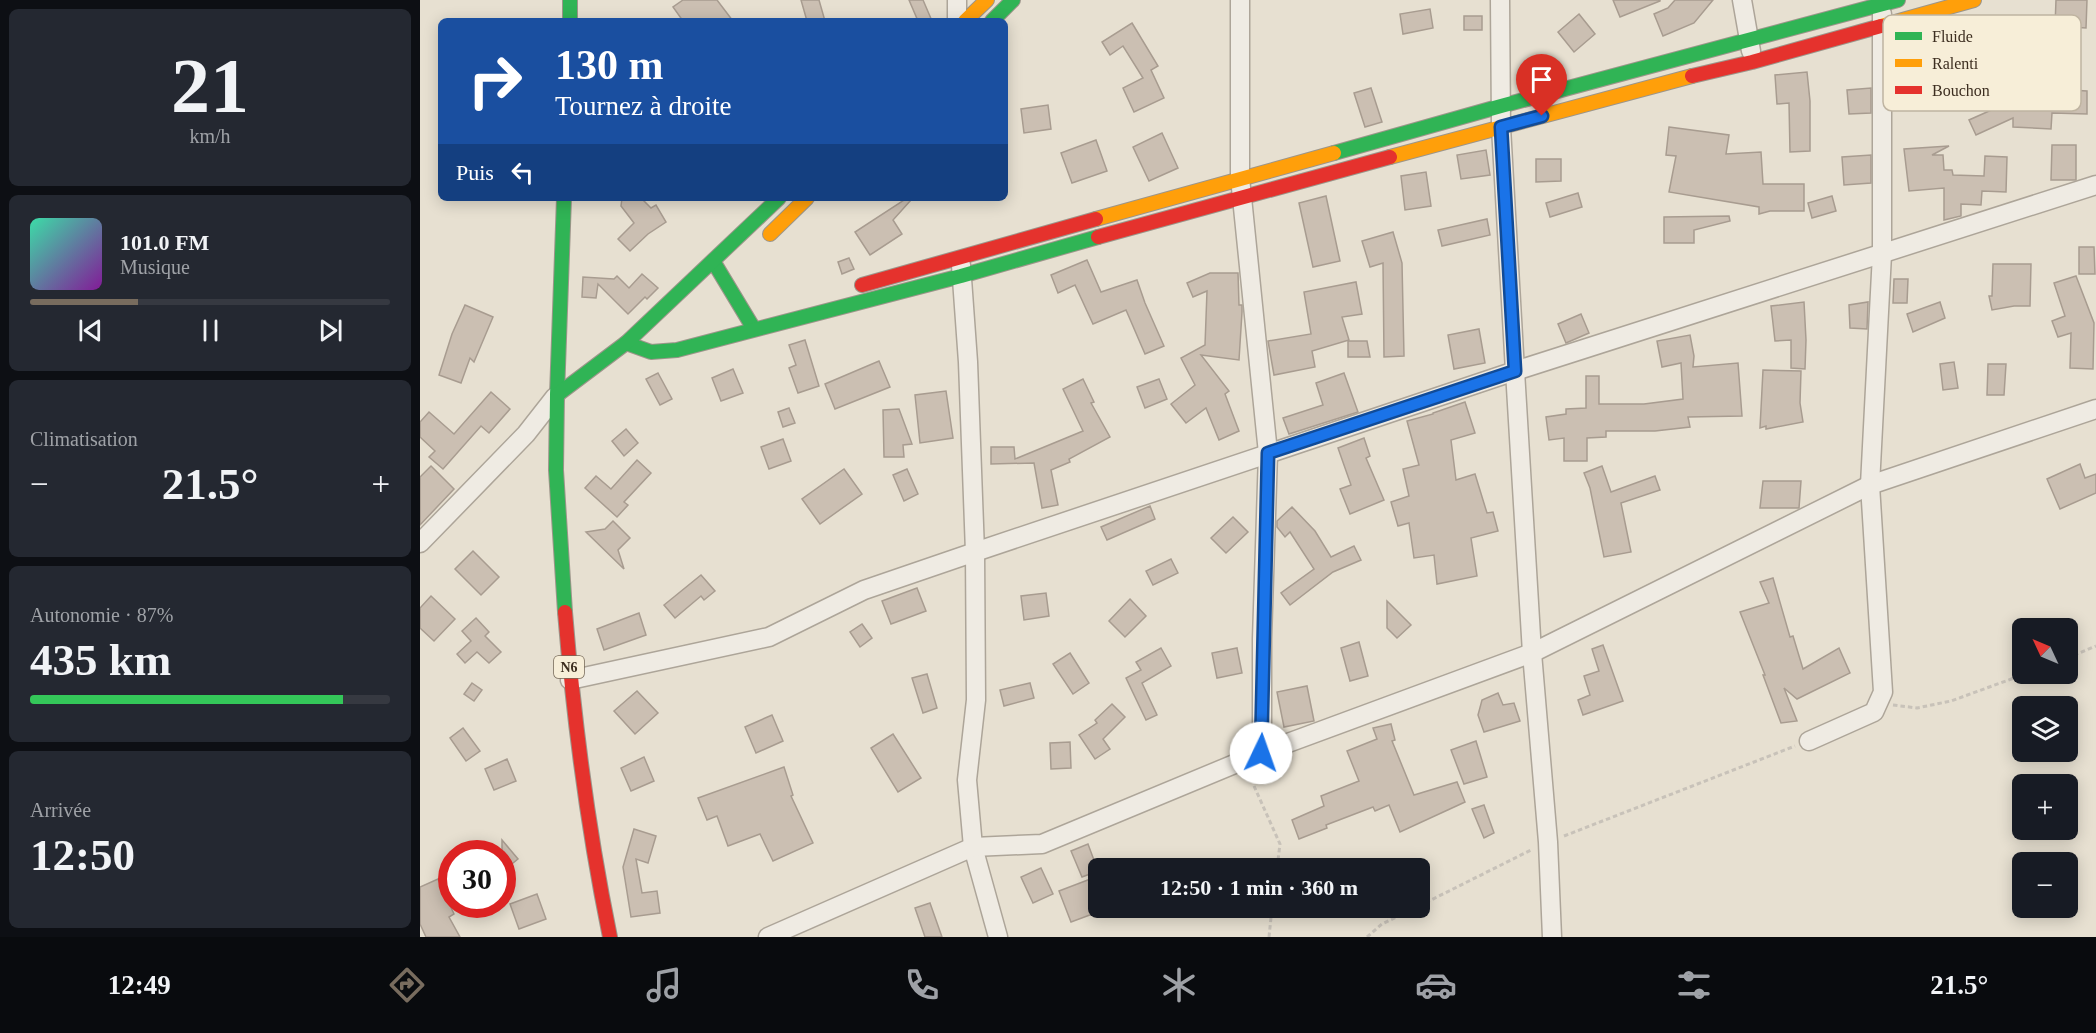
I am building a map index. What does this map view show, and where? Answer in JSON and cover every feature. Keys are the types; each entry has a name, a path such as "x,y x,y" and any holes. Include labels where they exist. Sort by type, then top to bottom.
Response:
{"main road":[{"path":"570,0 570,18"},
{"path":"968,18 987,0"},
{"path":"995,18 1013,0"},
{"path":"1919,15 1974,0"},
{"path":"848,288 1501,106 1890,2"},
{"path":"626,343 640,355 668,352 961,276 1241,197 1644,88 1752,62 1882,25"},
{"path":"557,394 564,201"},
{"path":"640,355 648,335 713,261 776,201"},
{"path":"757,245 804,201"},
{"path":"713,261 754,329"},
{"path":"557,394 626,343 648,335 673,339 715,326"},
{"name":"N6","path":"557,394 556,502 570,680 586,803 610,937"},
{"path":"556,423 573,409"}],"street":[{"path":"957,0 957,18"},
{"path":"1240,0 1241,197 1268,453 1259,762"},
{"path":"1500,0 1501,127 1532,653 1548,842 1552,937"},
{"path":"1742,0 1752,62"},
{"path":"1809,741 1874,712 1883,692 1870,485 1882,254 1883,22"},
{"path":"570,680 769,637 864,590 975,552 1515,371 2096,185"},
{"path":"962,258 975,552 976,699 967,780 973,848 998,937"},
{"path":"420,543 526,434 557,394"},
{"path":"768,937 973,848 1042,844 1259,762 1532,653 1870,485 2096,409"},
{"path":"526,434 556,423"}],"path":[{"path":"2078,653 2096,646"},
{"path":"1880,703 1917,708 1951,701 2012,679"},
{"path":"1430,901 1548,842 1809,741"},
{"path":"1259,762 1254,785 1280,844 1278,858"},
{"path":"1269,937 1271,918"},
{"path":"1367,937 1382,924 1394,918"}],"building":[{"path":"683,0 717,0 731,18 681,18 673,7"},
{"path":"801,0 819,0 824,18 806,18"},
{"path":"909,0 923,0 931,18 917,18"},
{"path":"1613,0 1660,0 1660,1 1620,17"},
{"path":"1675,0 1713,0 1694,23 1663,36 1654,14 1668,8"},
{"path":"2056,0 2087,0 2086,28 2081,28 2081,15 2055,15"},
{"path":"1430,9 1433,28 1403,34 1400,14"},
{"path":"1579,14 1595,34 1574,52 1558,32"},
{"path":"1464,16 1482,16 1482,30 1464,30"},
{"path":"1132,23 1158,66 1151,70 1164,98 1134,112 1123,88 1143,78 1123,46 1110,55 1102,42"},
{"path":"1807,72 1810,101 1810,151 1790,152 1789,103 1777,104 1775,75"},
{"path":"1371,88 1382,122 1365,127 1354,93"},
{"path":"1871,88 1871,113 1849,114 1847,90"},
{"path":"2081,91 2087,91 2087,114 2052,113 2051,129 2013,127 2013,118 1976,135 1969,120 1989,111 2081,111"},
{"path":"1048,105 1051,129 1024,133 1021,109"},
{"path":"1669,127 1729,135 1726,154 1761,152 1763,184 1804,184 1804,211 1770,211 1759,214 1759,207 1669,192 1676,156 1666,155"},
{"path":"1162,133 1178,168 1149,181 1133,147"},
{"path":"1096,140 1107,171 1072,183 1061,153"},
{"path":"2052,145 2076,145 2076,180 2051,180"},
{"path":"1949,146 1932,155 1943,155 1944,170 1952,170 1953,175 1984,176 1985,156 2007,157 2006,192 1982,191 1981,205 1961,204 1961,216 1944,220 1944,188 1909,191 1904,149"},
{"path":"1486,150 1490,175 1461,179 1457,155"},
{"path":"1871,155 1871,183 1844,185 1842,157"},
{"path":"1536,159 1561,159 1561,181 1536,182"},
{"path":"1426,172 1431,206 1405,210 1401,176"},
{"path":"1578,193 1582,207 1550,217 1546,203"},
{"path":"1326,196 1340,261 1313,267 1299,203"},
{"path":"1832,196 1836,211 1812,218 1808,203"},
{"path":"622,201 644,201 651,208 656,205 666,222 648,234 630,251 618,239 634,223 621,206"},
{"path":"902,201 910,201 893,220 902,234 870,255 855,232"},
{"path":"1729,216 1730,221 1694,230 1694,243 1664,243 1664,217"},
{"path":"1487,219 1490,235 1442,246 1438,230"},
{"path":"1393,232 1402,263 1404,356 1384,357 1383,263 1370,267 1362,241"},
{"path":"2079,247 2094,247 2095,274 2079,274"},
{"path":"849,258 854,269 842,274 838,262"},
{"path":"1087,260 1101,292 1137,280 1164,346 1145,354 1126,310 1093,324 1075,285 1058,293 1051,275"},
{"path":"1993,264 2031,264 2030,306 1992,310 1989,296 1992,296"},
{"path":"1210,273 1238,273 1239,305 1242,305 1239,360 1201,355 1229,391 1225,394 1239,431 1219,440 1206,408 1186,423 1171,404 1195,385 1181,358 1205,345 1207,291 1193,297 1187,283"},
{"path":"642,274 658,288 628,314 598,284 596,298 582,297 583,277 614,279 617,276 629,288"},
{"path":"2076,276 2094,323 2093,369 2070,368 2071,333 2058,337 2052,321 2065,316 2054,283"},
{"path":"1894,279 1908,279 1907,303 1893,303"},
{"path":"1356,282 1362,314 1342,317 1349,340 1312,351 1315,367 1274,375 1268,341 1311,334 1304,292"},
{"path":"1804,302 1805,369 1791,368 1791,340 1775,341 1771,306"},
{"path":"1868,302 1867,329 1850,328 1849,305"},
{"path":"1940,302 1945,318 1913,332 1907,314"},
{"path":"465,305 493,317 474,362 470,358 461,383 439,375 452,334"},
{"path":"1581,314 1589,333 1566,343 1558,324"},
{"path":"1479,329 1485,363 1454,369 1448,335"},
{"path":"1690,335 1694,356 1693,367 1738,363 1742,416 1688,417 1690,427 1655,431 1606,431 1606,437 1587,438 1587,461 1564,461 1564,438 1549,440 1546,417 1566,414 1566,409 1586,408 1586,376 1599,376 1599,404 1644,404 1683,399 1681,363 1662,367 1657,341"},
{"path":"805,340 819,386 798,393 789,368 796,365 789,345"},
{"path":"1348,341 1367,341 1370,357 1348,357"},
{"path":"879,361 890,387 835,409 825,384"},
{"path":"1954,362 1958,388 1943,390 1940,364"},
{"path":"1988,364 2006,364 2004,395 1987,395"},
{"path":"733,369 743,393 721,401 712,378"},
{"path":"1763,370 1801,371 1800,403 1803,422 1766,429 1766,426 1760,428"},
{"path":"658,373 672,399 660,405 646,379"},
{"path":"1344,373 1358,412 1289,434 1283,418 1323,405 1316,383"},
{"path":"1083,379 1094,402 1091,403 1110,437 1069,459 1070,462 1051,470 1058,505 1042,508 1034,463 991,464 991,447 1014,447 1015,459 1083,431 1063,389"},
{"path":"1159,379 1167,399 1145,408 1137,387"},
{"path":"946,391 953,438 920,443 915,395"},
{"path":"491,392 510,409 489,433 481,426 443,469 429,457 435,451 420,437 420,422 429,412 454,434"},
{"path":"1465,402 1475,433 1451,440 1456,480 1475,474 1487,513 1493,512 1498,531 1471,538 1477,576 1437,584 1434,555 1414,558 1409,523 1398,526 1391,502 1409,496 1403,469 1419,465 1407,421"},
{"path":"789,408 795,423 783,427 778,412"},
{"path":"899,409 912,444 903,445 904,457 884,457 883,410"},
{"path":"626,429 638,443 624,456 612,441"},
{"path":"1364,438 1370,456 1366,458 1384,500 1350,514 1340,489 1351,485 1338,448"},
{"path":"783,439 791,461 769,469 761,447"},
{"path":"637,460 651,473 624,502 628,505 617,517 585,488 596,476 611,489"},
{"path":"2080,464 2085,478 2096,474 2096,493 2060,509 2047,479"},
{"path":"431,466 454,489 420,525 420,477"},
{"path":"1602,466 1611,492 1655,476 1660,490 1621,503 1631,552 1604,557 1590,488 1584,473"},
{"path":"844,469 862,494 820,524 802,499"},
{"path":"907,469 918,494 904,501 893,475"},
{"path":"1763,481 1801,481 1799,508 1760,508"},
{"path":"1150,506 1155,519 1107,540 1101,527"},
{"path":"1292,507 1315,531 1331,557 1354,546 1361,560 1333,572 1290,605 1281,593 1314,569 1290,532 1285,537 1277,527 1277,521"},
{"path":"1233,517 1248,532 1226,553 1211,538"},
{"path":"613,521 630,538 618,550 624,569 586,532 605,529"},
{"path":"473,551 499,577 481,595 455,569"},
{"path":"1171,559 1178,573 1153,585 1146,571"},
{"path":"701,575 715,591 704,600 701,596 675,618 664,605"},
{"path":"1773,578 1790,637 1793,636 1803,669 1839,648 1850,673 1797,699 1784,688 1797,721 1781,723 1740,612 1769,603 1760,582"},
{"path":"917,588 926,611 891,624 882,601"},
{"path":"1046,593 1049,616 1024,620 1021,596"},
{"path":"431,596 455,619 434,641 420,628 420,608"},
{"path":"1130,599 1146,616 1125,637 1109,621"},
{"path":"1387,601 1411,625 1397,638 1387,628"},
{"path":"639,613 646,635 604,650 597,629"},
{"path":"476,618 489,632 485,636 501,652 489,663 477,652 465,663 457,654 471,641 462,631"},
{"path":"862,624 872,638 860,647 850,632"},
{"path":"1359,642 1368,676 1350,681 1341,648"},
{"path":"1603,645 1623,701 1583,715 1578,700 1590,695 1584,676 1599,671 1592,649"},
{"path":"1161,648 1171,666 1142,683 1157,715 1146,720 1126,678 1141,670 1136,662"},
{"path":"1237,648 1242,673 1217,678 1212,653"},
{"path":"1070,653 1089,683 1073,694 1053,664"},
{"path":"927,674 937,708 923,713 912,678"},
{"path":"472,683 482,690 474,701 464,694"},
{"path":"1030,683 1034,698 1004,706 1000,690"},
{"path":"1307,686 1314,721 1284,727 1277,692"},
{"path":"637,691 658,713 635,734 614,711"},
{"path":"1498,693 1503,705 1514,703 1520,721 1484,732 1478,715 1482,700"},
{"path":"1112,704 1125,717 1103,739 1110,749 1095,759 1079,735 1097,723 1095,720"},
{"path":"772,715 783,741 756,753 745,727"},
{"path":"1391,724 1395,740 1392,741 1414,795 1457,782 1465,802 1400,832 1389,805 1375,811 1373,807 1326,825 1327,828 1299,839 1292,820 1324,806 1321,796 1359,781 1347,751 1377,739 1373,728"},
{"path":"463,728 480,751 466,761 450,738"},
{"path":"893,734 921,778 898,792 871,748"},
{"path":"1476,741 1487,777 1464,784 1451,750"},
{"path":"1070,742 1071,768 1051,769 1050,743"},
{"path":"644,757 654,781 631,791 621,768"},
{"path":"507,759 516,781 494,790 485,769"},
{"path":"784,767 793,795 791,796 813,843 773,861 760,834 728,846 717,816 707,820 698,798"},
{"path":"1484,805 1494,833 1484,838 1472,809"},
{"path":"634,829 656,836 648,863 636,859 642,893 657,891 660,913 631,917 623,867"},
{"path":"1088,844 1093,858 1088,858 1088,875 1082,877 1071,851"},
{"path":"1041,868 1053,894 1033,903 1021,877"},
{"path":"438,879 438,918 450,918 460,937 426,937 420,924 420,887"},
{"path":"1088,880 1088,916 1071,922 1059,891"},
{"path":"537,894 546,919 519,929 515,918 516,902"},
{"path":"930,903 942,937 925,937 915,908"}],"traffic: fast":[{"path":"570,0 570,18"},
{"path":"995,18 1013,0"},
{"path":"1334,153 1898,0"},
{"path":"557,395 564,201"},
{"path":"565,612 556,470 557,395 626,343 776,201"},
{"path":"626,343 651,352 677,350 961,276 1098,237"},
{"path":"713,261 754,329"}],"traffic: slow":[{"path":"968,18 987,0"},
{"path":"1920,15 1974,0"},
{"path":"1390,157 1692,76"},
{"path":"1096,219 1334,153"},
{"path":"770,234 804,201"}],"traffic: jam":[{"path":"1692,76 1752,62 1881,26"},
{"path":"1098,237 1390,157"},
{"path":"862,285 1096,219"},
{"path":"565,612 583,776 610,937"}],"route":[{"path":"1261,753 1268,453 1515,371 1501,127 1542,116"}]}
